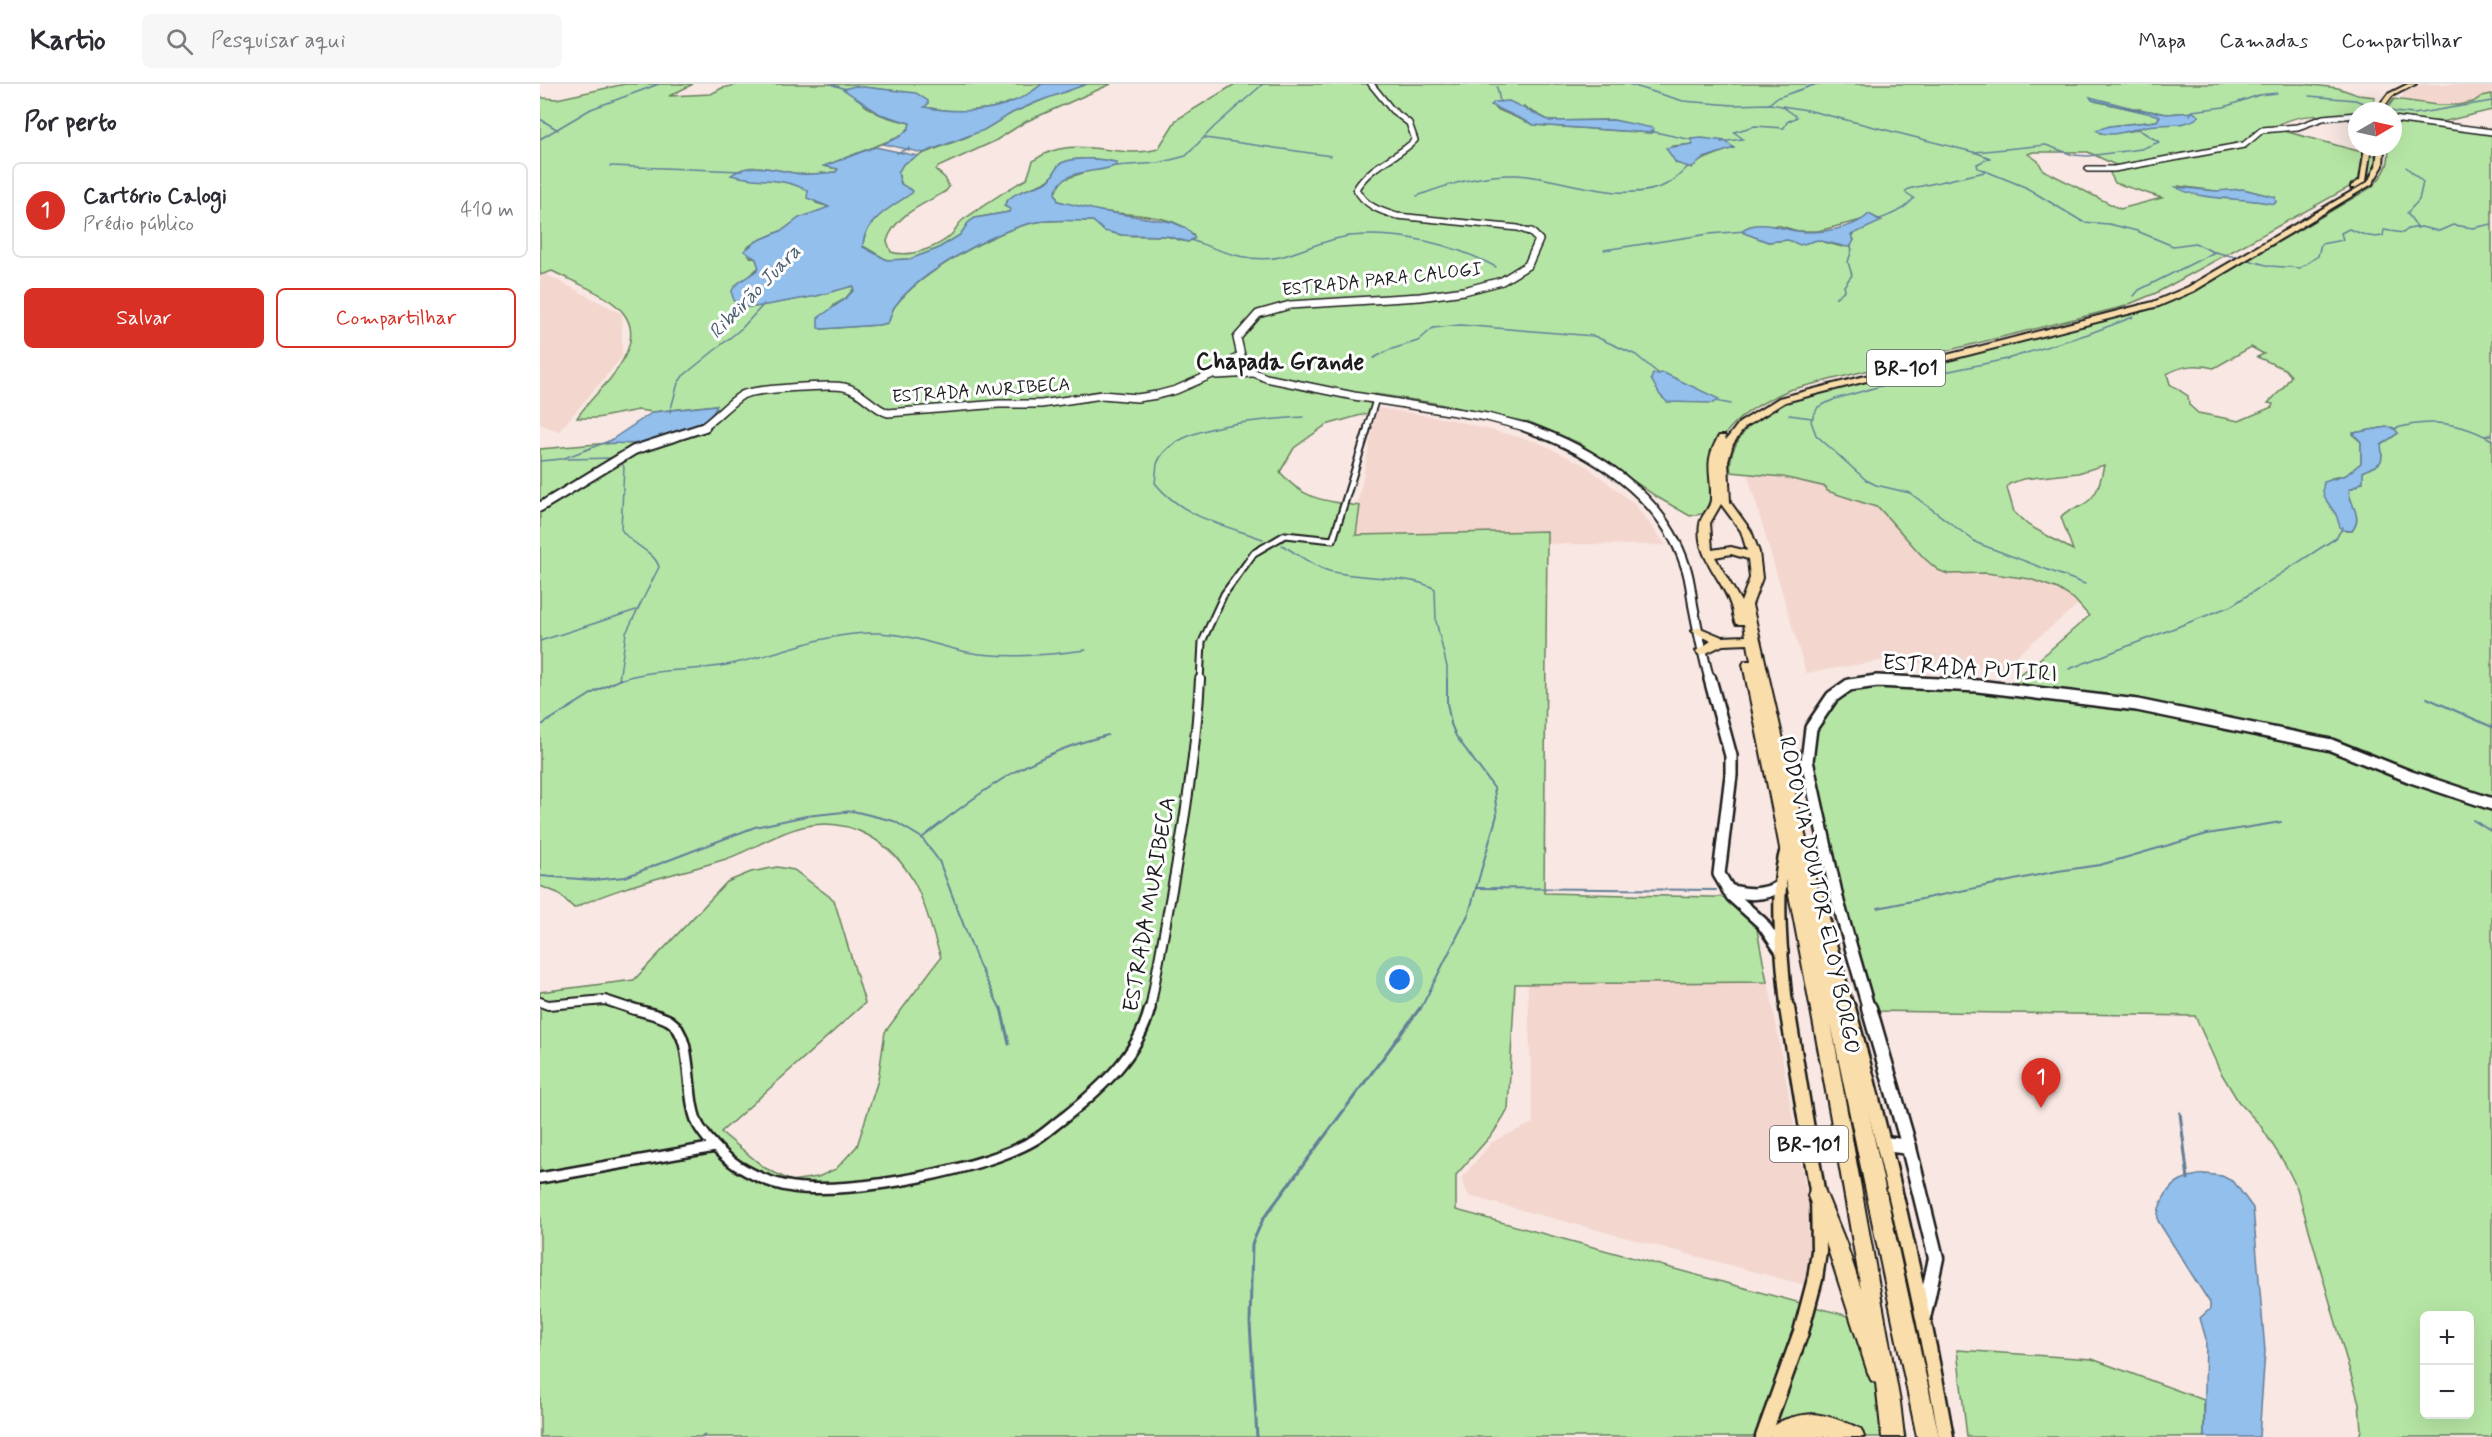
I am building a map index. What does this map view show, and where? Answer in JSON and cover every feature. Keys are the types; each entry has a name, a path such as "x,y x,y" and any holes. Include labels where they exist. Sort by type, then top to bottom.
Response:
{"highway":[{"path":"2378,102 2389,88 2403,84"},
{"path":"2385,102 2390,95 2413,84"},
{"name":"RODOVIA DOUTOR ELOY BORGO","path":"1893,1437 1890,1402 1843,1126 1748,640 1737,605 1709,555 1705,523 1717,502 1713,470 1714,454 1728,429 1745,413 1798,390 2150,301 2363,181 2367,156"},
{"name":"BR-101","path":"1805,870 1748,640 1746,605 1756,578 1746,531 1725,502 1722,468 1732,437 1749,419 1764,409 1812,390 2157,304 2192,289 2370,183 2379,171 2382,156"},
{"path":"1709,555 1720,550 1735,549 1753,557"},
{"path":"1698,631 1721,640 1748,640"},
{"path":"1702,651 1721,640"},
{"path":"1805,870 1929,1437"},
{"path":"1818,1196 1836,1243 1880,1379 1890,1402"},
{"path":"1774,1437 1787,1430 1809,1425 1832,1428 1853,1437"}],"main road":[{"name":"BR-101","path":"1763,1437 1805,1327 1818,1269 1820,1222 1782,952 1781,886 1783,857 1788,845"},
{"name":"BR-101","path":"1805,870 1814,885 1824,914 1885,1144 1924,1314 1946,1437"}],"street":[{"name":"ESTRADA PARA CALOGI","path":"1238,357 1237,338 1250,320 1261,312 1288,305 1328,300 1423,297 1476,290 1511,278 1527,266 1539,249 1539,240 1533,233 1518,228 1397,216 1378,211 1359,197 1356,189 1360,181 1388,158 1408,149 1415,140 1409,123 1392,110 1371,84"},
{"path":"2088,169 2114,169 2244,145 2262,130 2298,127 2323,118 2348,116"},
{"path":"2402,120 2492,132"},
{"path":"1209,376 1224,369 1238,357 1252,373"},
{"path":"1209,376 1252,373 1323,390 1487,417 1527,427 1558,439 1609,468 1643,496 1660,515 1674,537 1686,566 1702,651 1731,756 1729,793 1718,861 1719,874 1728,890 1762,923 1782,952"},
{"name":"ESTRADA MURIBECA","path":"540,507 634,450 703,428 744,394 805,387 846,387 876,409 888,413 999,404 1041,404 1102,395 1137,398 1176,390 1209,376"},
{"name":"ESTRADA MURIBECA","path":"540,1002 548,1005 605,999 670,1022 682,1036 693,1110 699,1127 715,1147 736,1165 765,1181 794,1187 826,1188 914,1179 1000,1155 1036,1139 1101,1088 1121,1066 1138,1039 1150,1011 1198,712 1202,642 1224,594 1254,554 1285,535 1333,540 1376,399"},
{"name":"ESTRADA PUTIRI","path":"1924,1314 1936,1258 1909,1147 1838,902 1807,761 1811,728 1826,704 1841,689 1865,681 1920,682 1978,686 2137,705 2331,745 2411,777 2492,804"},
{"path":"1728,890 1757,895 1781,886"},
{"path":"1885,1144 1909,1147"},
{"path":"540,1178 715,1147"}],"shaded area":[{"path":"2423,84 2492,84 2492,99 2453,112 2401,99 2404,92"},
{"path":"545,274 622,314 622,357 559,431 540,424 540,276"},
{"path":"1377,408 1448,419 1538,442 1588,467 1634,504 1666,545 1350,542"},
{"path":"1814,449 2093,592 2000,669 1885,660 1806,673 1748,476"},
{"path":"1527,968 1766,969 1824,1290 1469,1196 1461,1179 1492,1142 1533,1123"}],"green space":[{"path":"625,84 693,84 669,96 711,94 722,88 741,84 1042,84 1023,98 993,108 957,112 923,107 907,92 862,87 861,101 866,106 883,116 910,123 909,128 899,137 824,166 838,169 836,172 802,174 757,167 740,170 732,175 772,179 798,185 808,191 816,203 830,207 800,218 783,230 746,248 750,257 756,259 759,267 748,277 735,298 736,307 756,306 815,296 850,286 855,287 845,299 834,305 822,329 888,323 894,308 907,293 940,267 981,243 1037,222 1093,221 1110,232 1127,236 1165,236 1188,242 1194,235 1174,222 1149,216 1094,210 1058,201 1055,193 1062,180 1115,162 1083,159 1061,163 1047,181 1007,201 1004,206 1011,209 1009,212 975,218 968,223 960,235 937,249 910,259 887,260 863,246 867,231 878,217 906,197 898,173 903,164 914,157 967,137 1012,113 1063,91 1087,84 1111,84 1025,122 995,141 938,167 936,170 945,178 949,187 912,211 897,224 887,241 891,252 915,253 939,244 952,234 964,219 1027,179 1033,161 1048,152 1079,147 1126,152 1158,149 1176,120 1235,84 2303,84 2338,88 2358,95 2375,97 2373,102 2348,102 2348,120 2325,116 2303,117 2273,128 2348,148 2348,156 2380,157 2374,170 2364,179 2156,293 2122,307 1789,390 1750,411 1725,435 1718,450 1714,467 1714,487 1718,511 1690,516 1657,497 1579,443 1532,423 1434,403 1375,394 1372,412 1326,425 1294,448 1280,472 1306,494 1360,506 1356,535 1547,531 1544,893 1751,898 1767,982 1515,984 1508,1109 1494,1132 1456,1175 1456,1210 1878,1324 1888,1351 1906,1437 540,1437 540,992 634,980 727,882 751,872 777,867 794,870 834,900 865,1003 721,1132 765,1168 791,1181 818,1177 836,1169 857,1146 878,1080 885,1032 941,957 923,901 906,869 882,844 868,835 836,825 819,824 792,830 726,859 630,887 574,908 558,893 540,886 540,449 621,442 642,444 702,423 709,419 716,405 653,412 638,410 597,418 577,418 610,379 625,356 631,338 629,323 621,310 608,299 552,271 540,275 540,95 543,98 557,99","holes":["2094,101 2167,114 2181,113 2132,131 2101,133 2110,126 2157,121 2160,115","1524,107 1550,121 1613,120 1653,129 1651,133 1534,125 1494,108","1693,144 1734,147 1700,161 1673,146","2033,152 2088,152 2122,168 2109,171 2115,183 2162,198 2120,209 2043,170 2038,161 2028,154","2178,186 2216,191 2247,190 2275,197 2275,203 2189,192","1873,217 1881,220 1851,235 1854,240 1842,247 1817,240 1805,243 1788,240 1768,242 1744,233 1777,225 1798,231 1818,231"]},
{"path":"2492,94 2492,110 2446,121 2420,122 2492,131 2492,1437 2359,1437 2361,1430 2359,1403 2297,1188 2285,1164 2260,1125 2238,1101 2220,1071 2195,1016 1873,1011 1804,762 1819,708 1838,686 1862,678 2008,687 2018,681 2016,676 2028,669 2089,616 2074,599 2058,589 2030,579 1986,573 1948,574 1938,570 1924,558 1879,508 1827,491 1826,487 1783,477 1731,472 1730,463 1736,444 1748,427 1777,405 1816,392 2162,304 2211,282 2372,187 2386,169 2388,156 2402,156 2402,102 2392,102 2394,99 2437,105 2473,102 2482,96","holes":["2251,347 2264,354 2257,357 2285,369 2291,376 2268,403 2273,404 2272,407 2239,421 2198,413 2189,405 2188,396 2170,384 2167,374 2190,366 2214,368","2387,427 2397,434 2381,445 2382,457 2379,463 2363,472 2362,482 2349,490 2357,521 2352,531 2346,531 2335,512 2331,478 2346,475 2361,463 2361,442 2353,435 2354,433","2104,465 2095,494 2087,502 2066,512 2061,517 2073,550 2028,525 2014,512 2007,488 2009,484 2023,479 2078,473"]},
{"path":"1957,1350 2092,1359 2204,1400 2204,1437 1967,1437"}],"water":[{"path":"1042,84 1087,84 1037,102 1012,113 984,130 923,153 883,144 899,137 909,128 910,123 880,114 843,89 855,86 916,93 928,101 924,107 971,111 1015,101"},
{"path":"2090,97 2136,109 2167,114 2193,112 2199,116 2182,124 2148,126 2114,134 2101,133 2096,130 2110,126 2157,121 2160,116 2092,100"},
{"path":"1509,101 1550,121 1613,120 1653,128 1652,133 1534,125 1491,105 1495,102"},
{"path":"1691,139 1725,141 1734,148 1704,158 1692,168 1676,163 1666,148 1693,144"},
{"path":"875,147 918,156 903,164 898,173 901,184 913,191 912,193 880,215 868,229 864,238 863,247 887,260 910,259 937,249 960,235 968,223 975,218 1009,212 1010,209 1004,206 1011,197 1047,182 1061,163 1076,159 1103,160 1115,162 1117,165 1073,175 1066,179 1059,184 1055,193 1058,201 1100,211 1172,222 1186,228 1195,238 1188,242 1167,236 1122,235 1104,231 1093,221 1037,222 1001,233 940,267 906,293 894,308 888,323 818,328 818,318 845,299 854,290 853,286 817,296 755,307 736,307 732,290 759,268 756,259 744,251 757,241 783,230 799,218 829,207 807,198 808,191 799,186 780,181 731,175 739,170 757,167 802,174 836,172 838,169 824,166"},
{"path":"2176,187 2216,191 2243,189 2275,197 2276,202 2274,204 2209,197 2196,195"},
{"path":"1869,214 1882,221 1851,235 1854,240 1851,246 1847,247 1817,240 1800,245 1788,240 1768,242 1744,233 1742,230 1762,225 1797,231 1825,231 1845,227"},
{"path":"1664,373 1719,399 1713,403 1667,402 1651,379 1653,374"},
{"path":"717,405 706,420 686,431 643,443 605,444 653,412"},
{"path":"2387,427 2394,428 2398,433 2381,445 2380,463 2363,472 2363,482 2349,490 2357,520 2352,531 2342,530 2324,495 2324,482 2346,475 2361,463 2361,442 2353,433"},
{"path":"2205,1174 2222,1176 2234,1182 2253,1208 2265,1351 2259,1437 2204,1437 2206,1339 2200,1318 2210,1309 2210,1303 2158,1221 2161,1203 2176,1183"}],"waterway":[{"path":"557,129 591,109 659,84"},
{"path":"830,84 846,89"},
{"path":"1116,166 1159,163 1186,156 1214,127 1263,84"},
{"path":"1628,84 1683,101 1733,105 1769,104"},
{"path":"1769,104 1776,98 1817,84"},
{"path":"1497,87 1500,102"},
{"path":"2190,115 2192,111 2224,107 2259,95 2277,93"},
{"path":"2309,96 2360,102"},
{"path":"2402,113 2414,114 2492,101"},
{"path":"1769,104 1807,110 1977,153 1990,158 1977,164 1978,168 2025,187 2083,222 2109,224 2137,231 2173,246 2195,243 2215,252"},
{"path":"1721,142 1743,139 1734,132 1755,126 1784,128 1787,122 1797,117 1783,107"},
{"path":"540,119 557,129"},
{"path":"1975,152 2046,145 2073,155 2088,156 2141,149 2159,142 2136,128"},
{"path":"540,139 557,129"},
{"path":"1650,131 1692,140"},
{"path":"1205,138 1331,156"},
{"name":"Ribeirão Juara","path":"897,153 909,148"},
{"path":"610,166 742,171"},
{"path":"1417,196 1465,181 1503,175 1534,177 1615,192 1635,192 1654,189 1671,182 1688,167"},
{"path":"2406,167 2423,182 2419,200 2407,213 2418,228"},
{"path":"1877,220 1906,206 1914,198 1905,192 1908,189 1985,172"},
{"path":"2418,228 2439,231 2453,225 2473,228 2492,224"},
{"path":"2244,259 2270,266 2300,268 2318,256 2321,244 2343,240 2341,233 2349,229 2378,237 2383,236 2384,230 2403,233 2408,229 2418,228"},
{"path":"1604,250 1709,234 1745,231"},
{"path":"1191,240 1234,255 1268,259 1350,236 1387,236 1444,246 1496,267"},
{"path":"1835,298 1845,290 1844,286 1852,275 1848,262 1852,249 1850,246"},
{"path":"2134,296 2139,290 2215,252"},
{"path":"2215,252 2239,258"},
{"name":"Ribeirão Juara","path":"670,412 678,383 683,376 742,328 764,304"},
{"path":"2085,584 1977,543 1910,493 1876,485 1866,480 1816,435 1811,421 1818,407 1835,399 1888,384 2007,359 2088,334 2133,317"},
{"path":"1374,358 1389,350 1418,341 1433,328 1460,325 1594,336 1636,355 1659,374"},
{"path":"1715,401 1731,404"},
{"path":"1789,415 1812,418"},
{"path":"1263,539 1204,518 1178,504 1155,483 1157,464 1166,450 1181,440 1200,432 1245,422 1303,417"},
{"path":"2393,429 2419,424 2444,424 2468,429 2492,440"},
{"path":"2485,436 2492,434"},
{"name":"Ribeirão Juara","path":"562,459 609,441"},
{"name":"Ribeirão Juara","path":"567,459 615,458"},
{"path":"540,461 561,459"},
{"name":"Ribeirão Juara","path":"619,680 626,633 659,567 652,556 625,535 621,529 624,467 620,460"},
{"path":"2069,669 2231,606 2336,538 2343,527"},
{"path":"1282,545 1326,570 1411,581 1435,589 1436,621 1447,667 1447,703 1451,724 1456,736 1494,788 1497,815 1476,888"},
{"path":"540,641 636,610"},
{"path":"617,681 657,672 726,665 820,640 858,633 901,636 982,654 1041,655 1086,650"},
{"name":"Ribeirão Juara","path":"540,726 596,691 619,680"},
{"path":"2427,698 2492,727"},
{"path":"922,838 1009,775 1055,752 1108,735"},
{"path":"540,876 593,880 625,877 755,827 806,816 853,811 894,821 922,838"},
{"path":"2473,820 2492,832"},
{"path":"1878,908 2058,871 2100,865 2207,834 2281,822"},
{"path":"922,838 939,861 979,965 1001,1010"},
{"path":"1420,1010 1469,913 1476,888"},
{"path":"1476,888 1716,890"},
{"path":"1001,1008 1009,1044"},
{"path":"1257,1437 1250,1323 1252,1244 1263,1219 1420,1008"},
{"path":"2180,1113 2188,1179"}],"place":[{"name":"Cartório Calogi","path":"2041,1108"}],"district":[{"name":"Chapada Grande","path":"1280,361"}]}
